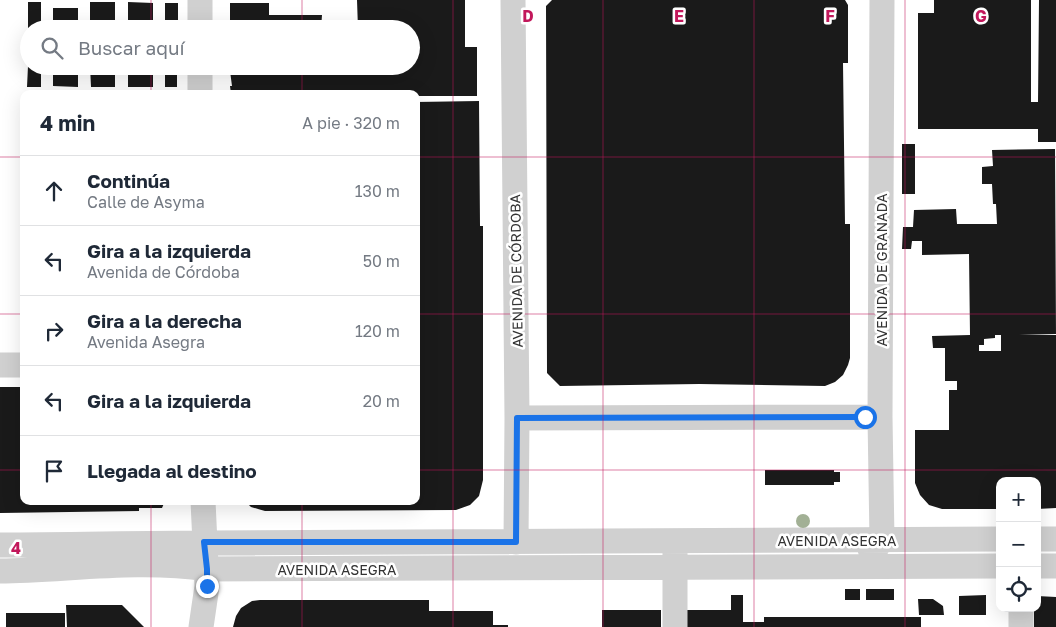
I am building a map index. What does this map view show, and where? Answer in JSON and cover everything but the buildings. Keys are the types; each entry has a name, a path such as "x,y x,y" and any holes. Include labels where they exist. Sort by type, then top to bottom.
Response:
{"street":[{"path":"200,0 200,20"},
{"name":"AVENIDA DE CÓRDOBA","path":"513,0 517,418 516,542"},
{"name":"AVENIDA DE GRANADA","path":"882,0 880,417 882,540"},
{"path":"200,75 200,90"},
{"path":"0,365 20,365"},
{"path":"517,418 880,417"},
{"path":"201,627 207,586 203,505"},
{"name":"AVENIDA ASEGRA","path":"0,545 204,542 996,539"},
{"path":"1041,539 1056,539"},
{"path":"675,540 675,627"},
{"path":"817,568 841,554 862,553 877,547 882,540"},
{"path":"516,542 540,568"},
{"name":"AVENIDA ASEGRA","path":"0,571 73,567 176,565 207,569 996,566"},
{"path":"1041,566 1056,566"},
{"path":"1021,612 1021,627"}],"route":[{"path":"207,586 204,542 516,542 517,418 865,417"}]}
